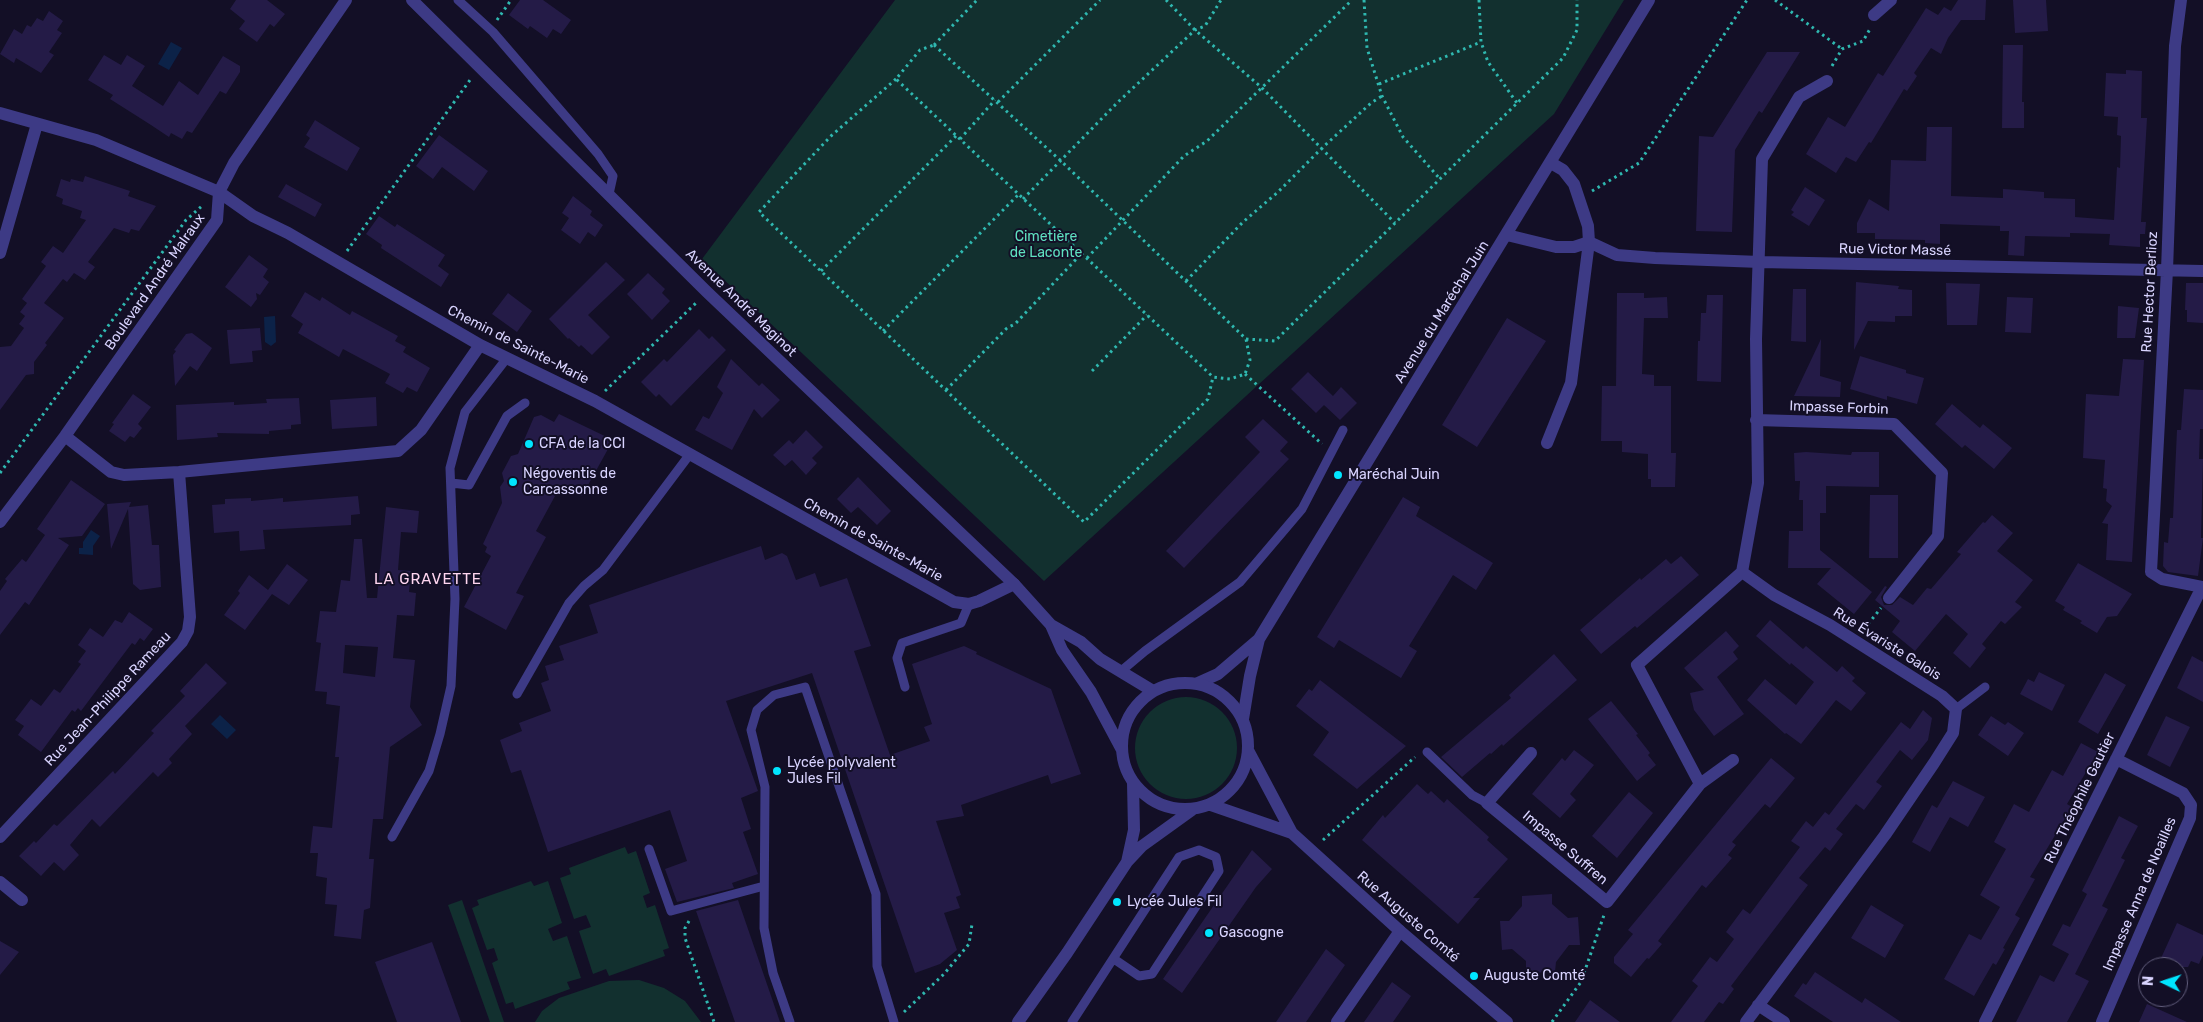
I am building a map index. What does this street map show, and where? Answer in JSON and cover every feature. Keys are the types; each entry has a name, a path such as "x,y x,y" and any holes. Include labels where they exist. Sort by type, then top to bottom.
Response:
{"street":[{"name":"Boulevard André Malraux","path":"0,522 65,436 217,220 219,192 234,163 346,0"},
{"name":"Avenue André Maginot","path":"412,0 707,292 1014,584 1051,625 1062,650 1091,692 1122,750"},
{"name":"Avenue du Maréchal Juin","path":"1243,719 1250,676 1259,639 1649,0"},
{"path":"1874,14 1891,0"},
{"name":"Rue Hector Berlioz","path":"2181,0 2175,46 2167,270 2150,572 2162,580 2202,587"},
{"path":"1700,784 1637,665 1742,572 1758,483 1756,339 1762,159 1799,97 1826,81"},
{"name":"Chemin de Sainte-Marie","path":"0,113 96,140 219,192 253,216 480,344 595,401 954,602 969,604"},
{"path":"0,254 37,124"},
{"path":"1547,443 1571,383 1589,242 1588,226 1574,184 1563,170 1551,162"},
{"path":"1507,235 1556,247 1574,247 1589,242"},
{"name":"Rue Victor Massé","path":"1589,242 1617,255 1760,262 2203,271"},
{"path":"65,436 111,472 124,475 179,472 398,452 421,430 480,344"},
{"name":"Impasse Forbin","path":"1756,420 1894,424 1942,473 1938,536 1889,598"},
{"name":"Rue Jean-Philippe Rameau","path":"0,838 182,642 188,631 190,617 179,472"},
{"name":"Rue Évariste Galois","path":"1742,572 1774,595 1830,625 1942,696 1956,709"},
{"path":"969,604 1014,584"},
{"name":"Rue Théophile Gautier","path":"1985,1022 2202,587"},
{"name":"Avenue André Maginot","path":"1051,625 1081,642 1100,659 1153,691"},
{"name":"Avenue du Maréchal Juin","path":"1198,683 1218,674 1259,639"},
{"path":"1021,1021 1127,862 1142,846 1192,810 1212,804 1230,792 1243,774 1249,752 1248,736 1243,719 1225,696 1198,683 1175,683 1153,691 1136,706 1125,727 1122,750 1125,767 1133,783 1149,798 1169,808 1192,810"},
{"path":"1746,1022 1885,835 1934,763 1953,733 1956,709"},
{"name":"Rue Auguste Comté","path":"1249,752 1292,833 1400,931 1507,1022"},
{"path":"1487,803 1532,753"},
{"name":"Impasse Anna de Noailles","path":"2102,1022 2190,818 2191,805 2183,793 2116,759"},
{"name":"Impasse Suffren","path":"1487,803 1607,902 1700,784 1733,760"},
{"path":"1127,862 1134,830 1133,783"},
{"name":"Rue Auguste Comté","path":"1212,804 1292,833"},
{"path":"0,882 22,900"},
{"path":"1337,1022 1400,931"},
{"path":"1758,1005 1784,1022"}],"lane":[{"path":"458,0 493,32 598,154 613,176 608,194"},
{"path":"392,838 429,771 451,686 455,599 450,468 465,412 508,358"},
{"path":"451,483 469,485 507,416 525,403"},
{"path":"1120,672 1144,651 1240,582 1302,508 1343,430"},
{"path":"517,694 569,603 584,586 603,570 690,454"},
{"path":"905,687 897,658 902,643 961,624 969,604"},
{"path":"790,1022 773,973 764,928 765,786 751,730 757,710 774,695 805,687 876,894 877,966 894,1022"},
{"path":"1956,709 1984,687"},
{"path":"1427,752 1472,794 1487,803"},
{"path":"649,849 671,912 764,886"},
{"path":"1072,1022 1179,857 1199,850 1216,857 1219,871 1152,974 1139,976 1114,959"}],"path":[{"path":"493,32 496,22 511,0"},
{"path":"977,0 934,45 920,50 896,79 831,136 759,212 1084,522 1208,399 1213,377"},
{"path":"960,139 1100,0"},
{"path":"1166,0 1195,30 1261,87 1395,223"},
{"path":"1023,199 1195,30 1205,26 1221,0"},
{"path":"1087,258 1184,156 1207,141 1352,0"},
{"path":"1364,0 1368,48 1382,96 1403,137 1440,179"},
{"path":"1479,0 1481,42 1488,62 1517,103"},
{"path":"1246,340 1275,341 1563,58 1576,30 1577,0"},
{"path":"1579,199 1639,163 1747,0"},
{"path":"1776,0 1842,49"},
{"path":"1826,81 1834,61 1842,49 1862,41 1870,32 1874,14"},
{"path":"1379,84 1481,42"},
{"path":"934,45 1061,161 1246,340 1250,360 1245,374"},
{"path":"339,263 480,66"},
{"path":"896,79 1213,377 1230,379 1245,374"},
{"path":"1186,281 1243,222 1278,192 1371,103 1382,96"},
{"path":"820,272 956,136"},
{"path":"0,473 186,220 219,192"},
{"path":"883,331 1019,194"},
{"path":"946,390 1007,328 1015,324 1082,253"},
{"path":"595,401 707,292"},
{"path":"1092,371 1147,315"},
{"path":"1245,374 1332,452"},
{"path":"1855,641 1889,598"},
{"path":"1311,851 1417,755 1427,752"},
{"path":"1552,1022 1581,982 1603,921 1607,902"},
{"path":"700,903 685,928 685,938 714,1022"},
{"path":"894,1022 944,974 969,944 972,924"}],"green space":[{"name":"Cimetière de Laconte","path":"895,0 1624,0 1554,114 1044,581 702,259"},
{"path":"1186,697 1205,701 1222,712 1233,729 1237,748 1233,767 1222,784 1205,795 1186,799 1167,795 1150,784 1139,767 1135,748 1139,729 1150,712 1167,701"},
{"path":"625,847 628,854 636,851 650,893 643,896 647,908 655,905 669,948 663,950 665,956 609,976 606,969 593,974 579,931 591,927 586,915 574,919 560,878 571,874 569,868"},
{"path":"531,881 534,886 548,881 562,923 548,929 553,941 567,936 581,978 567,982 570,989 515,1009 513,1002 506,1004 492,963 498,960 494,948 487,950 472,908 479,905 477,900"},
{"path":"462,900 504,1022 490,1022 448,905"},
{"path":"639,980 664,988 685,1001 701,1022 535,1022 542,1011 559,998 609,981"}],"water":[{"path":"171,42 182,48 169,70 158,64"},
{"path":"275,316 276,342 271,346 265,342 264,317"},
{"path":"91,530 100,536 93,546 93,555 79,554 79,548 83,548 83,542"},
{"path":"220,715 236,730 227,739 211,724"}],"building":[{"path":"236,0 267,0 285,14 274,27 270,24 257,42 239,29 245,21 230,9"},
{"path":"520,0 543,0 571,20 561,34 553,29 547,38 530,26 528,29 509,15"},
{"path":"1958,0 1986,0 1985,20 1961,20 1948,38 1941,54 1931,48 1914,73 1917,76 1907,91 1904,89 1871,143 1869,142 1856,162 1846,157 1836,173 1806,154 1828,117 1845,127 1878,73 1883,76 1926,8 1938,15 1944,7 1951,11"},
{"path":"2013,0 2046,0 2048,31 2015,33"},
{"path":"49,11 63,21 57,30 62,33 49,52 54,55 41,73 16,58 14,63 0,54 14,29 22,34 27,25 31,27 37,18 43,21"},
{"path":"2003,45 2023,45 2022,102 2024,102 2024,128 2002,128"},
{"path":"1767,52 1800,52 1762,113 1759,111 1735,150 1732,232 1696,231 1699,136 1713,137"},
{"path":"104,55 121,65 127,55 145,66 132,86 163,106 179,81 198,95 223,56 240,66 240,72 226,94 220,91 192,133 187,131 182,139 171,133 169,137 110,99 113,95 88,80"},
{"path":"2126,70 2142,71 2141,118 2147,118 2141,222 2146,222 2145,234 2140,234 2140,247 2109,245 2110,234 2070,233 2070,237 2025,236 2024,256 2008,255 2009,231 2000,231 2000,226 1940,224 1940,244 1925,243 1925,240 1875,239 1875,233 1857,233 1857,223 1869,199 1889,211 1891,160 1926,161 1927,127 1952,127 1951,196 2003,198 2003,189 2044,192 2044,198 2075,199 2075,217 2114,220 2117,167 2120,168 2121,136 2117,135 2118,117 2104,116 2106,73 2126,74"},
{"path":"315,120 360,148 347,171 304,147 310,138 306,135"},
{"path":"439,135 488,171 474,191 442,167 433,179 416,166"},
{"path":"85,176 130,191 128,196 156,206 139,231 131,229 129,233 114,228 88,262 95,267 85,280 74,273 67,282 63,279 44,303 64,318 45,343 47,345 34,362 34,374 26,375 0,410 0,347 11,346 24,328 19,324 25,316 20,312 27,303 22,299 46,266 41,262 53,246 63,253 86,220 80,218 82,211 62,204 63,199 56,196 61,179 70,182 71,179 83,182"},
{"path":"286,184 322,204 315,217 278,197"},
{"path":"1805,187 1825,200 1809,226 1791,215 1794,212 1791,210"},
{"path":"573,196 592,211 590,215 603,225 595,237 588,232 580,244 561,230 569,218 562,213"},
{"path":"379,216 395,227 397,224 445,255 438,266 449,274 441,287 381,248 382,245 366,234"},
{"path":"249,255 268,269 263,277 269,282 260,295 256,293 257,299 251,307 225,287"},
{"path":"606,262 625,280 588,315 610,337 592,355 581,345 579,347 568,339 549,319"},
{"path":"648,273 665,289 662,293 670,301 652,320 627,294"},
{"path":"1856,282 1899,286 1898,289 1912,290 1912,316 1895,316 1895,322 1868,321 1854,350"},
{"path":"1946,283 1980,284 1977,325 1947,325"},
{"path":"2186,283 2203,283 2203,323 2187,322 2187,310 2185,310"},
{"path":"1793,289 1806,289 1806,342 1791,341"},
{"path":"305,292 320,301 322,297 350,315 352,311 398,336 395,341 406,347 403,352 430,368 417,392 407,387 403,393 385,383 390,374 343,349 339,357 298,333 303,324 291,316"},
{"path":"508,293 532,311 517,332 492,314"},
{"path":"1617,293 1644,293 1644,298 1667,297 1668,318 1644,318 1642,374 1654,375 1654,386 1671,386 1671,453 1676,453 1675,487 1651,487 1651,479 1648,479 1648,454 1622,452 1622,441 1601,441 1602,386 1616,386"},
{"path":"1707,295 1723,295 1721,382 1697,381 1701,313 1706,313"},
{"path":"2007,297 2033,298 2031,333 2005,332"},
{"path":"2118,306 2139,308 2135,338 2117,338"},
{"path":"1507,318 1546,341 1477,447 1442,425"},
{"path":"260,328 262,350 252,351 253,362 230,364 227,330"},
{"path":"699,329 709,339 712,336 726,350 671,406 659,394 656,397 641,382 664,359 667,362"},
{"path":"192,333 212,348 197,371 190,366 175,386 173,355 176,351 174,350 186,334"},
{"path":"1821,339 1820,376 1841,382 1840,397 1794,396"},
{"path":"1860,356 1906,370 1906,373 1924,378 1917,404 1887,396 1887,400 1850,389"},
{"path":"731,359 759,386 762,383 780,400 762,418 754,409 732,450 695,430 703,416 709,419 723,393 717,387"},
{"path":"2123,359 2144,360 2132,562 2106,560 2108,524 2102,523 2112,506 2106,501 2107,489 2103,488 2105,460 2083,458 2086,394 2119,396"},
{"path":"1308,372 1333,396 1341,387 1357,403 1340,420 1324,405 1316,413 1291,389"},
{"path":"2184,389 2203,390 2203,429 2200,429 2199,459 2203,459 2201,538 2203,538 2198,576 2168,572 2163,566 2164,542 2168,543 2170,518 2173,518 2177,430 2181,430"},
{"path":"133,394 151,407 138,424 142,428 134,438 130,436 125,442 109,431 114,424 112,423"},
{"path":"376,397 377,426 332,429 330,400"},
{"path":"299,398 301,424 291,425 291,429 269,431 269,434 217,433 218,437 177,440 176,405 234,402 234,405 267,403 266,399"},
{"path":"1952,404 1980,428 1983,424 2012,448 1994,469 1965,445 1962,448 1935,424"},
{"path":"559,414 613,440 582,496 561,485 536,531 546,537 516,593 524,596 506,630 464,607 491,556 485,552 487,547 483,544 502,503 500,487 504,481 502,473 511,456 518,454 534,417 541,415 554,422"},
{"path":"1263,419 1288,442 1280,451 1289,459 1184,568 1166,551 1260,452 1245,437"},
{"path":"806,430 823,447 812,458 817,463 806,475 792,460 785,466 773,455 789,440 793,444"},
{"path":"1852,452 1879,452 1879,487 1826,486 1826,513 1820,513 1820,550 1872,592 1854,614 1817,584 1831,568 1788,568 1789,531 1803,531 1803,500 1799,500 1800,481 1795,481 1794,453 1851,455"},
{"path":"858,477 891,511 877,525 858,507 851,513 837,499"},
{"path":"71,480 105,504 82,536 58,538 69,545 29,605 25,602 0,635 0,591 7,581 5,579 22,559 26,562 45,535 37,529"},
{"path":"1870,495 1898,495 1898,558 1869,558"},
{"path":"358,496 360,514 351,515 351,525 263,530 265,549 240,551 239,531 214,533 212,505 225,504 225,499 251,498 251,501 283,498 283,502"},
{"path":"1403,497 1420,507 1416,516 1493,563 1476,590 1453,575 1409,646 1417,651 1401,678 1339,640 1334,648 1317,637"},
{"path":"131,502 129,507 148,505 152,545 159,545 161,587 140,590 133,584 128,509 111,549 107,504"},
{"path":"386,507 419,511 417,533 401,532 398,570 411,571 409,592 416,593 414,616 397,615 393,658 415,660 410,707 422,725 390,747 383,819 373,819 369,859 374,859 370,908 364,910 361,939 334,936 337,905 325,904 327,878 316,876 318,853 310,853 313,826 332,828 339,757 335,757 340,706 326,704 327,692 315,691 321,643 316,642 320,611 336,612 341,580 350,581 354,539 362,539 367,598 377,598","holes":["345,645 378,647 375,677 343,673"]},
{"path":"1992,515 2013,533 1997,551 2033,580 2015,602 2022,607 2005,624 2001,621 1982,644 1986,648 1970,668 1953,653 1968,634 1946,614 1915,651 1892,632 1900,621 1875,600 1885,586 1887,587 1881,597 1884,605 1892,605 1900,597 1913,605 1927,588 1931,589 1961,554 1957,552 1983,522 1985,523"},
{"path":"761,546 765,560 782,553 787,556 796,580 815,573 820,587 847,578 871,646 854,651 890,755 930,741 924,727 932,724 912,664 964,646 977,652 976,654 1051,689 1081,774 1051,784 1048,775 961,805 964,816 936,821 961,895 956,897 960,908 944,913 957,950 940,964 915,973 812,673 726,701 758,791 741,798 751,829 743,832 758,874 732,883 734,888 677,902 665,869 687,861 670,810 548,852 521,770 511,773 500,740 522,731 519,723 551,711 541,683 549,680 545,666 564,660 559,646 598,633 589,605"},
{"path":"1681,556 1699,575 1637,628 1635,626 1601,654 1580,630 1640,578 1641,580 1666,559 1671,564"},
{"path":"2078,563 2132,594 2117,616 2107,617 2097,633 2080,623 2082,621 2063,610 2065,607 2055,601"},
{"path":"287,564 308,580 289,605 272,594 245,630 224,615 240,593 238,591 249,575 268,590"},
{"path":"129,612 153,629 144,641 140,638 135,645 132,643 81,711 78,708 75,712 72,710 41,752 18,735 24,726 15,720 31,699 41,706 54,689 60,693 81,664 78,662 86,651 78,645 90,628 103,637 115,620 122,623"},
{"path":"1770,620 1803,649 1806,646 1837,672 1842,666 1855,678 1852,681 1866,693 1851,711 1836,700 1801,744 1785,734 1747,700 1765,679 1796,705 1814,682 1791,663 1790,665 1756,636"},
{"path":"1726,631 1739,646 1733,652 1738,659 1717,677 1744,714 1714,736 1694,710 1690,693 1704,690 1684,668"},
{"path":"1554,654 1577,680 1503,746 1502,744 1490,753 1462,777 1441,757 1511,698 1509,695"},
{"path":"2192,656 2203,662 2203,702 2177,688"},
{"path":"206,663 227,683 185,726 192,734 169,759 172,763 158,777 153,772 100,827 92,819 70,845 79,855 64,871 54,862 41,876 19,856 34,841 36,843 54,824 57,826 113,771 115,774 154,733 151,731 185,696 180,691"},
{"path":"2039,672 2065,685 2052,711 2020,694 2028,679 2034,682"},
{"path":"2105,673 2126,685 2098,734 2078,722"},
{"path":"1320,680 1406,746 1357,789 1313,755 1329,732 1296,706 1309,689 1312,691"},
{"path":"1611,701 1638,734 1636,735 1650,753 1648,755 1656,765 1637,781 1588,719"},
{"path":"1923,710 1932,718 1928,740 1912,760 1900,750 1876,782 1882,786 1864,810 1856,804 1836,829 1843,834 1830,851 1825,847 1799,878 1808,885 1731,986 1734,989 1723,1004 1719,1002 1704,1022 1671,1022 1698,986 1692,981 1710,957 1717,962 1734,939 1726,932 1743,909 1750,914 1800,847 1791,841 1806,821 1813,827 1825,812 1829,815 1901,722 1910,729"},
{"path":"1991,716 2005,725 2008,722 2024,733 2008,756 1978,735"},
{"path":"2166,716 2190,727 2170,767 2147,755"},
{"path":"2081,743 2098,752 2067,804 2072,807 2030,877 2035,879 2015,915 2020,918 2003,948 2005,949 1996,965 1993,963 1974,996 1944,979 1969,934 1981,940 2000,907 1980,895 2006,849 1994,842 2014,804 2029,812 2052,770 2063,776"},
{"path":"1574,750 1594,765 1570,794 1576,800 1560,818 1532,794 1562,758 1565,761"},
{"path":"1771,758 1795,778 1770,808 1765,804 1732,842 1736,845 1728,855 1732,858 1706,888 1702,885 1658,941 1662,944 1631,977 1614,963 1614,957 1633,934 1628,930"},
{"path":"1953,781 1985,797 1968,827 1950,817 1930,852 1912,842 1932,805 1937,808"},
{"path":"1417,784 1428,794 1431,791 1444,803 1447,799 1489,837 1487,840 1508,859 1473,898 1480,898 1458,924 1362,840 1383,815 1385,818"},
{"path":"1629,792 1653,813 1617,858 1592,836"},
{"path":"2119,816 2138,826 2121,858 2125,860 2102,906 2108,909 2075,974 2089,981 2067,1022 2016,1022 2040,975 2054,982 2069,954 2052,945 2063,924 2070,927 2087,894 2082,891"},
{"name":"Gascogne","path":"1252,850 1272,869 1256,887 1182,993 1163,979"},
{"path":"1552,894 1552,904 1568,918 1578,917 1580,945 1569,945 1556,962 1555,972 1526,973 1526,961 1512,949 1502,950 1500,921 1509,921 1522,906 1522,896"},
{"path":"738,900 780,1022 735,1022 696,911"},
{"path":"1871,905 1904,925 1885,958 1851,938"},
{"path":"2177,923 2203,935 2203,955 2199,964 2191,961 2188,967 2188,957 2162,957"},
{"path":"0,941 19,952 0,975"},
{"path":"432,942 461,1022 397,1022 375,962"},
{"name":"Gascogne","path":"1326,949 1345,965 1306,1022 1276,1022"},
{"path":"1815,972 1862,1003 1865,998 1901,1022 1833,1022 1794,996 1803,983 1806,985"},
{"path":"1392,982 1411,996 1393,1022 1364,1022"},
{"path":"1590,1000 1620,1022 1575,1022"},
{"path":"2146,1007 2154,1007 2187,1022 2139,1022"}],"place":[{"name":"CFA de la CCI","path":"529,444"},
{"name":"Maréchal Juin","path":"1338,475"},
{"name":"Négoventis de Carcassonne","path":"513,482"},
{"name":"Lycée polyvalent Jules Fil","path":"777,771"},
{"name":"Lycée Jules Fil","path":"1117,902"},
{"name":"Gascogne","path":"1209,933"},
{"name":"Auguste Comté","path":"1474,976"}],"district":[{"name":"LA GRAVETTE","path":"428,580"}]}
